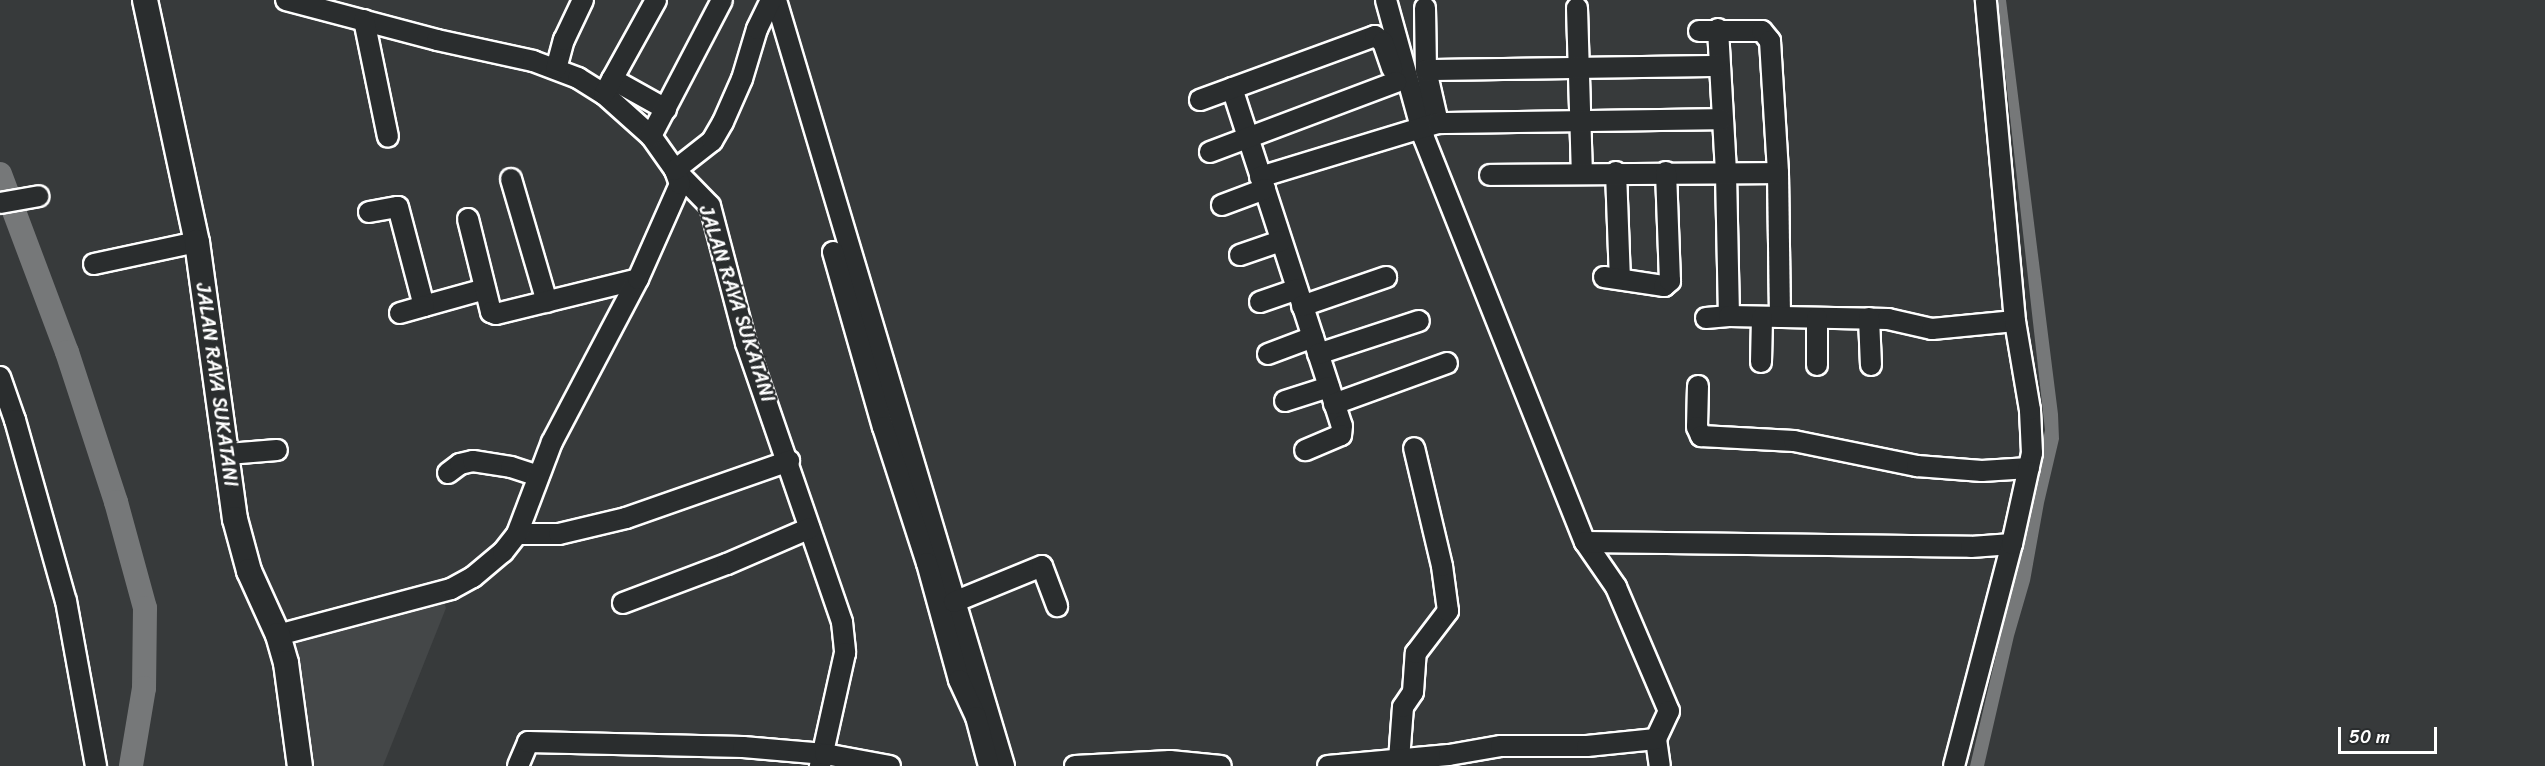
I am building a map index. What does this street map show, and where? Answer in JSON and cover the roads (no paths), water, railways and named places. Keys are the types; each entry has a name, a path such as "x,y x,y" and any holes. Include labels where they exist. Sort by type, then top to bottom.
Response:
{"main road":[{"name":"JALAN RAYA SUKATANI","path":"145,0 197,242 228,454 233,510 249,571 278,635 286,663 300,766"}],"street":[{"name":"JALAN RAYA SUKATANI","path":"286,0 343,8 364,20 556,69 608,87 651,136 675,170 710,206 746,343 835,596 845,638 822,760"},
{"path":"556,69 564,40 583,0"},
{"path":"656,0 608,87 666,109"},
{"path":"651,136 722,0"},
{"path":"278,635 451,589 488,566 517,534 552,442 638,279 680,184 675,170 712,141 723,122 750,57 757,29 773,0"},
{"path":"773,0 922,520 958,680 976,717 989,766"},
{"path":"1386,0 1423,128 1586,542 1616,587 1669,711 1656,740 1660,766"},
{"path":"1954,766 2012,544 2032,453 2030,410 2015,321 1986,0"},
{"path":"1423,128 1426,70 1425,8"},
{"path":"1577,8 1582,173"},
{"path":"364,20 388,137"},
{"path":"1729,316 1726,173 1719,66 1709,30 1762,31 1767,35 1778,173 1771,318 1761,362"},
{"path":"1200,100 1375,36 1383,42 1388,51 1396,82 1423,128"},
{"path":"1426,70 1719,66"},
{"path":"1210,152 1396,82"},
{"path":"1232,88 1341,426 1341,435 1305,450"},
{"path":"1222,205 1263,183 1423,128 1580,120 1722,119"},
{"path":"1490,175 1616,172 1778,173"},
{"path":"1616,172 1612,278 1664,286 1670,281 1666,172"},
{"path":"511,179 546,302"},
{"path":"8,202 38,196"},
{"path":"369,212 398,207 424,306"},
{"path":"468,219 491,312 496,314 638,279"},
{"path":"1240,255 1281,240"},
{"path":"94,264 197,242"},
{"path":"834,252 922,520 954,602 1004,766"},
{"path":"1260,302 1300,298 1386,277"},
{"path":"400,313 485,289"},
{"path":"1706,318 1729,316 1869,318 1897,320 1932,329 2015,321"},
{"path":"1817,318 1817,365"},
{"path":"1869,318 1871,365"},
{"path":"1268,354 1419,321"},
{"path":"1285,401 1331,395 1447,363"},
{"path":"0,377 15,420 66,601 96,766"},
{"path":"1698,386 1697,433 1701,436 1794,441 1917,466 1982,471 2029,468"},
{"path":"1400,760 1403,707 1413,692 1416,653 1448,611 1442,566 1414,448"},
{"path":"228,454 277,450"},
{"path":"448,473 460,464 473,461 539,476"},
{"path":"517,534 559,534 626,518 789,461"},
{"path":"623,603 727,564 810,528"},
{"path":"1586,542 1971,547 2012,544"},
{"path":"954,602 1042,566 1057,606"},
{"path":"1328,766 1400,760 1501,746 1587,746 1656,740"},
{"path":"518,766 528,742 743,747 822,760 890,766"},
{"path":"1076,766 1170,761 1221,766"}],"waterway":[{"path":"0,174 67,352 116,502 145,608 144,688 131,766"}]}
